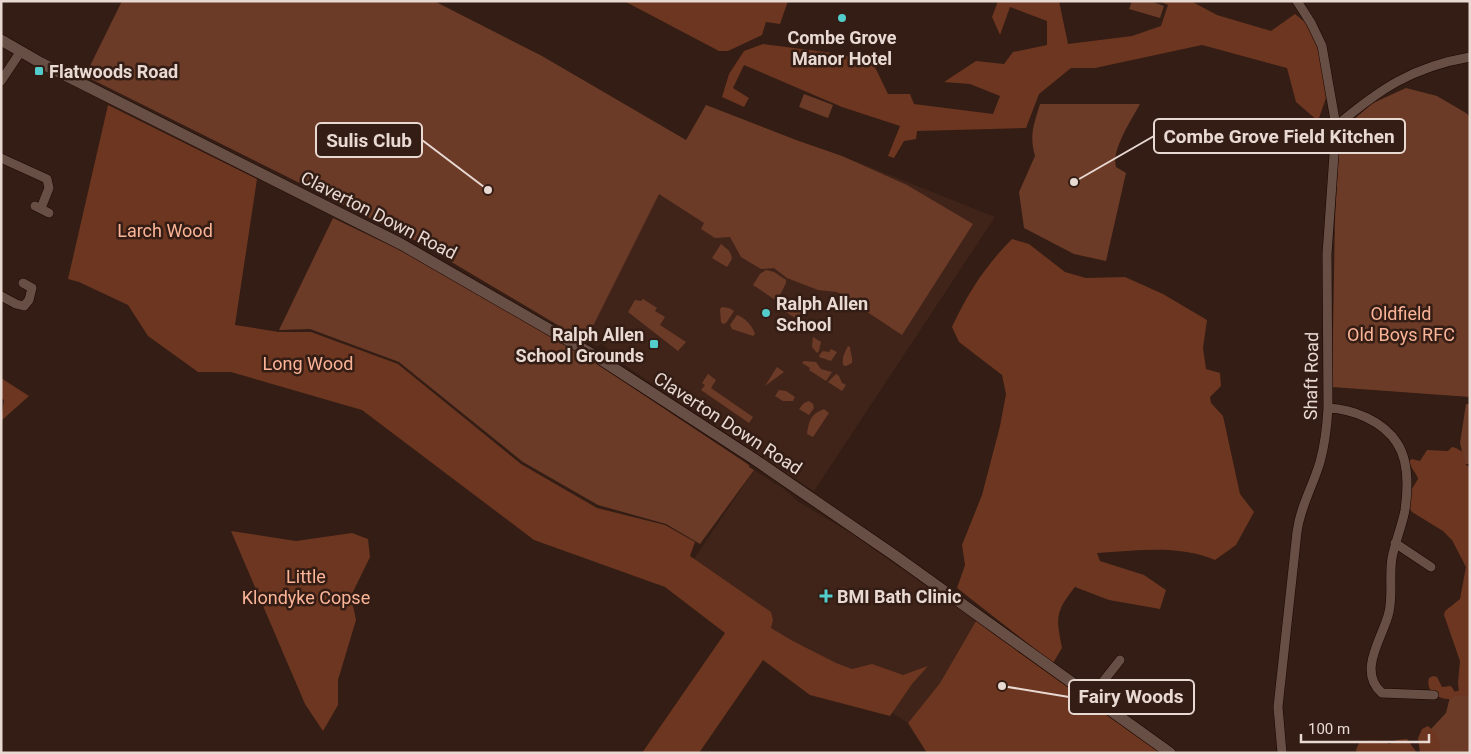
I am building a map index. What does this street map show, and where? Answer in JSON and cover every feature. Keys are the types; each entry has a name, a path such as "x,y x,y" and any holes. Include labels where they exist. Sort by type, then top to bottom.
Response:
{"street":[{"name":"Shaft Road","path":"1282,753 1278,707 1296,532 1303,505 1320,463 1328,408 1328,254 1336,126 1322,46 1298,1"},
{"name":"Claverton Down Road","path":"1,40 118,102 401,244 597,357 894,555 1170,753"},
{"path":"1,81 21,52"},
{"path":"1336,126 1367,99 1409,74 1446,61 1470,57"},
{"path":"1,158 46,179 48,188 42,209"},
{"path":"1,296 24,306 29,300 32,288 23,283"},
{"path":"1328,408 1347,410 1378,424 1397,443 1404,457 1407,485 1404,512 1391,563 1389,611 1372,662 1374,684 1382,694 1387,695 1434,695"},
{"path":"1395,543 1431,567"},
{"path":"1091,697 1120,660"}],"shaded area":[{"name":"Ralph Allen School","path":"706,105 842,156 995,217 814,491 642,377 609,354 606,347 601,344 597,346 588,342 591,337 589,334 658,193"},
{"name":"BMI Bath Clinic","path":"754,470 784,489 799,502 851,533 976,621 940,683 908,723 681,578"}],"green space":[{"path":"122,1 434,1 542,56 686,140 706,105 842,156 907,185 973,224 902,335 837,292 818,290 787,278 774,268 761,269 741,257 730,237 715,238 701,229 704,223 659,194 589,334 588,343 416,241 85,76"},
{"path":"624,1 788,1 780,24 766,22 762,35 728,51 719,51"},
{"path":"998,1 1059,1 1068,44 1132,36 1161,26 1168,5 1159,1 1191,1 1217,15 1271,31 1295,14 1311,27 1322,63 1326,98 1318,121 1296,102 1287,68 1202,45 1095,68 1071,68 1039,94 1026,128 917,131 916,139 904,141 894,158 888,156 900,126 842,107 744,65 733,88 749,98 744,107 722,97 729,74 744,51 763,44 833,53 872,61 888,94 910,94 914,104 993,114 1000,96 970,84 944,82 976,61 1004,64 1013,52 1047,45 1047,21 1010,7 1000,35 992,17"},
{"path":"1132,1 1150,1 1164,6 1160,18 1129,9"},
{"name":"Oldfield Old Boys RFC","path":"1406,88 1437,96 1470,117 1470,397 1332,387 1335,219 1340,131 1373,103"},
{"path":"804,94 833,105 828,118 799,107"},
{"path":"1040,104 1140,104 1123,135 1115,160 1116,167 1126,173 1106,261 1074,254 1024,228 1019,192 1035,156 1032,136"},
{"path":"108,105 257,179 235,325 279,332 311,332 398,364 521,464 597,508 665,525 695,542 690,556 771,612 773,620 771,628 836,663 852,669 872,664 903,675 928,666 912,684 890,716 810,695 763,660 699,753 642,753 725,633 665,587 534,540 362,410 231,372 198,372 148,336 128,305 79,282 68,279"},
{"path":"333,218 416,258 594,362 749,465 754,470 700,544 666,524 598,505 523,462 399,362 310,329 279,330"},
{"path":"1012,239 1029,244 1065,272 1086,278 1125,277 1163,294 1207,320 1203,348 1206,369 1220,373 1221,386 1210,397 1211,403 1223,416 1240,494 1254,512 1236,545 1215,560 1201,555 1172,550 1097,553 1100,561 1144,575 1166,590 1160,609 1109,600 1075,587 1064,603 1059,615 1058,622 1062,648 1053,663 957,588 965,565 962,545 982,495 1000,426 1006,394 1002,375 959,342 952,327 978,280 993,259"},
{"path":"721,244 728,250 732,259 727,267 712,258"},
{"path":"766,270 774,272 786,280 777,301 753,285 760,274"},
{"path":"643,299 657,308 655,311 665,317 660,325 686,342 678,351 628,312 635,300 641,301"},
{"path":"789,303 802,311 797,319 784,311"},
{"path":"722,307 734,311 726,323 723,324 721,322 720,309"},
{"path":"737,315 750,325 755,334 753,336 732,329 730,325"},
{"path":"813,337 821,342 817,353 812,347"},
{"path":"848,346 850,347 852,363 846,366 843,365 843,360"},
{"path":"831,349 837,352 831,361 819,357 823,351 829,352"},
{"path":"804,361 816,362 821,369 832,372 826,381 809,370 810,368 802,363"},
{"path":"777,367 784,372 765,386"},
{"path":"708,374 716,380 711,388 753,417 749,423 701,390 705,385 702,383"},
{"path":"836,374 842,383 846,385 842,391 828,382"},
{"path":"1,378 29,396 1,421 4,400 1,398"},
{"path":"779,390 786,391 795,397 793,401 783,401 775,396"},
{"path":"809,401 813,404 814,408 809,415 799,409 804,403"},
{"path":"1466,404 1470,404 1470,464 1465,464 1460,443"},
{"path":"824,409 829,413 813,437 807,434 811,418"},
{"path":"1452,447 1463,452 1466,465 1470,467 1470,695 1455,696 1452,699 1447,699 1438,697 1431,692 1428,683 1429,678 1437,677 1442,687 1451,686 1455,692 1459,692 1460,661 1444,615 1445,611 1460,599 1466,567 1452,540 1443,531 1412,512 1408,505 1410,492 1418,479 1409,461 1412,459 1420,461 1427,450 1448,451"},
{"name":"Little Klondyke Copse","path":"231,531 296,541 352,533 368,539 370,557 351,596 356,620 338,680 338,705 323,731 305,704"},
{"path":"840,587 846,587 850,594 846,601 840,601 836,597 836,591"},
{"path":"976,621 1160,753 927,753 908,723 940,683"},
{"path":"1470,687 1470,753 1428,753 1431,729 1446,713 1451,693"},
{"path":"1428,726 1438,738 1440,753 1420,753 1418,738 1422,729"},
{"path":"1407,739 1417,753 1357,753 1356,750 1359,743 1363,742 1378,741 1390,744 1397,740"}],"place":[{"name":"Combe Grove Manor Hotel","path":"842,18"},
{"name":"Flatwoods Road","path":"39,71"},
{"name":"Combe Grove Field Kitchen","path":"1074,182"},
{"name":"Sulis Club","path":"488,190"},
{"name":"Ralph Allen School","path":"766,313"},
{"name":"Ralph Allen School Grounds","path":"654,344"},
{"name":"BMI Bath Clinic","path":"826,596"},
{"name":"Fairy Woods","path":"1002,686"}],"park label":[{"name":"Larch Wood","path":"165,230"},
{"name":"Long Wood","path":"308,363"}]}
